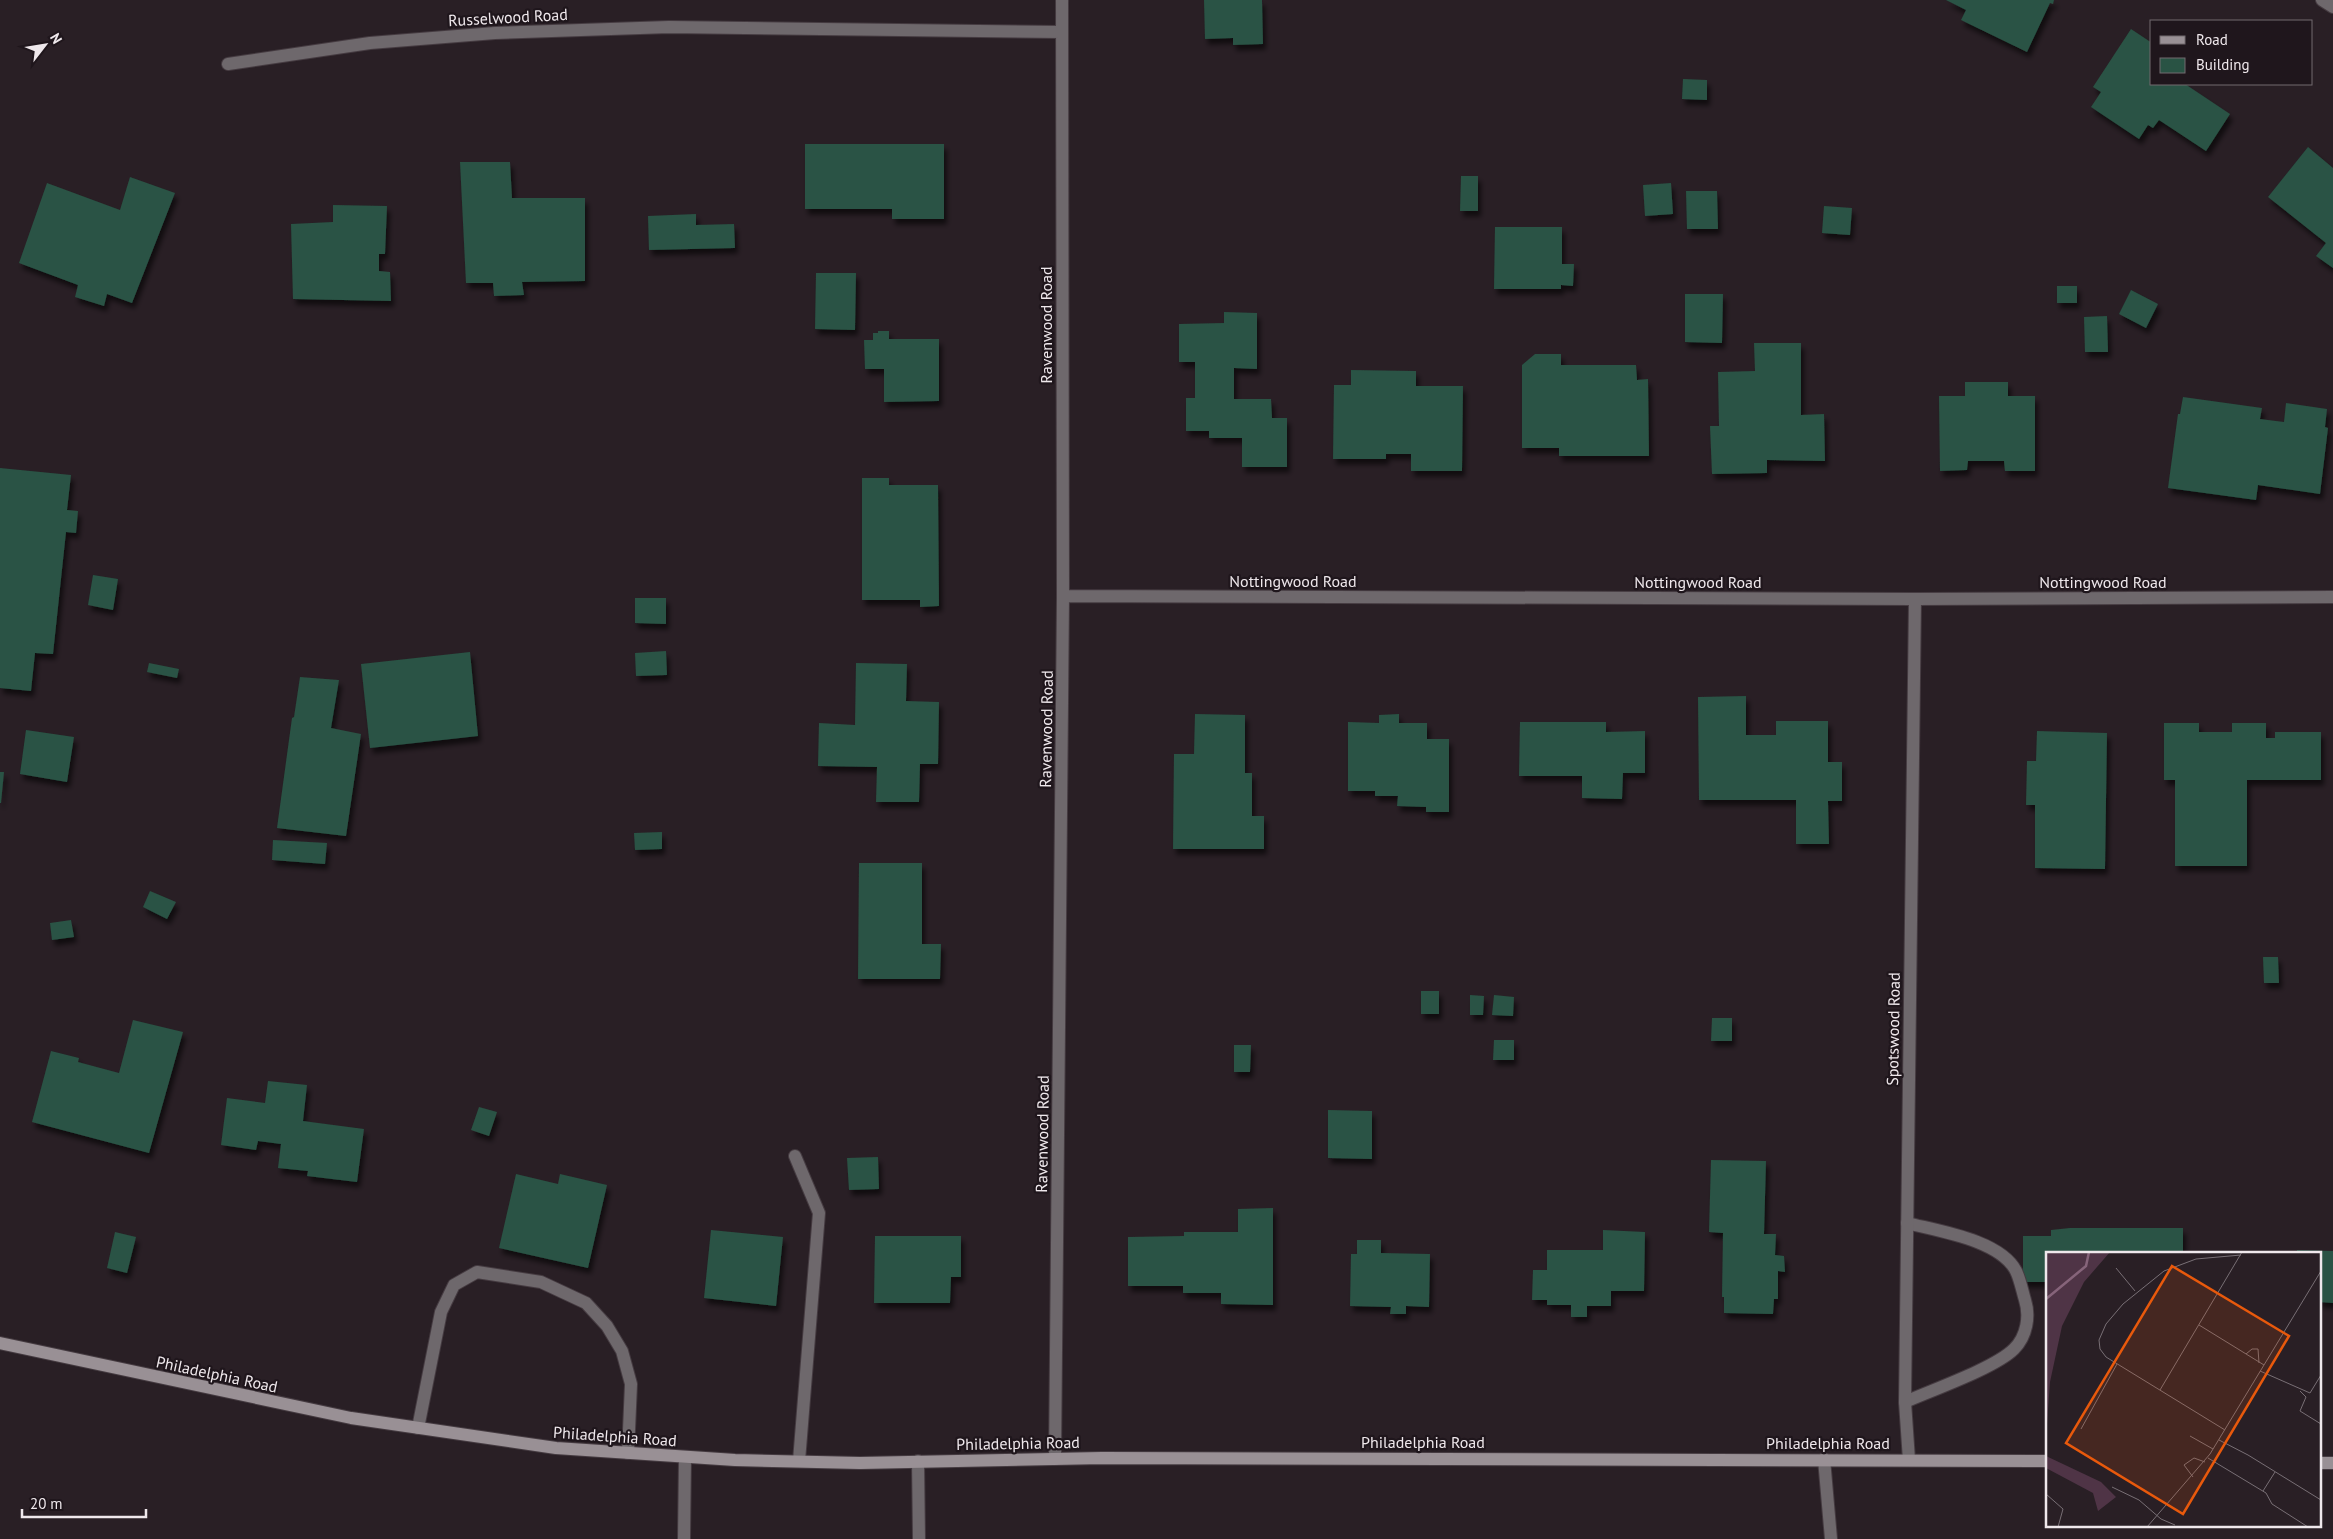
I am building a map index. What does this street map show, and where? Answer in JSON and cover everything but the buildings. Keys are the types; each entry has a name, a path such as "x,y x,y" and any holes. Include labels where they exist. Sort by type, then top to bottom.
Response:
{"main road":[{"name":"Philadelphia Road","path":"0,1343 331,1414 556,1448 685,1457 799,1461 1055,1459 1824,1459 2046,1461"},
{"path":"2320,1463 2333,1463"}],"street":[{"name":"Ravenwood Road","path":"1055,1459 1063,596 1062,0"},
{"path":"2322,0 2333,7"},
{"name":"Russelwood Road","path":"228,64 370,43 496,33 669,27 1061,32"},
{"name":"Nottingwood Road","path":"1063,596 1915,599 2333,596"},
{"name":"Spotswood Road","path":"1909,1460 1905,1402 1915,599"},
{"path":"795,1156 819,1213 799,1461"},
{"path":"1905,1402 1992,1363 2014,1349 2026,1330 2027,1306 2015,1270 1998,1251 1976,1242 1907,1223"},
{"path":"418,1428 441,1312 454,1285 476,1272 540,1282 586,1303 607,1326 622,1351 632,1384 628,1453"},
{"path":"684,1539 685,1457"},
{"path":"1824,1459 1831,1539"},
{"path":"918,1461 919,1539"}]}
